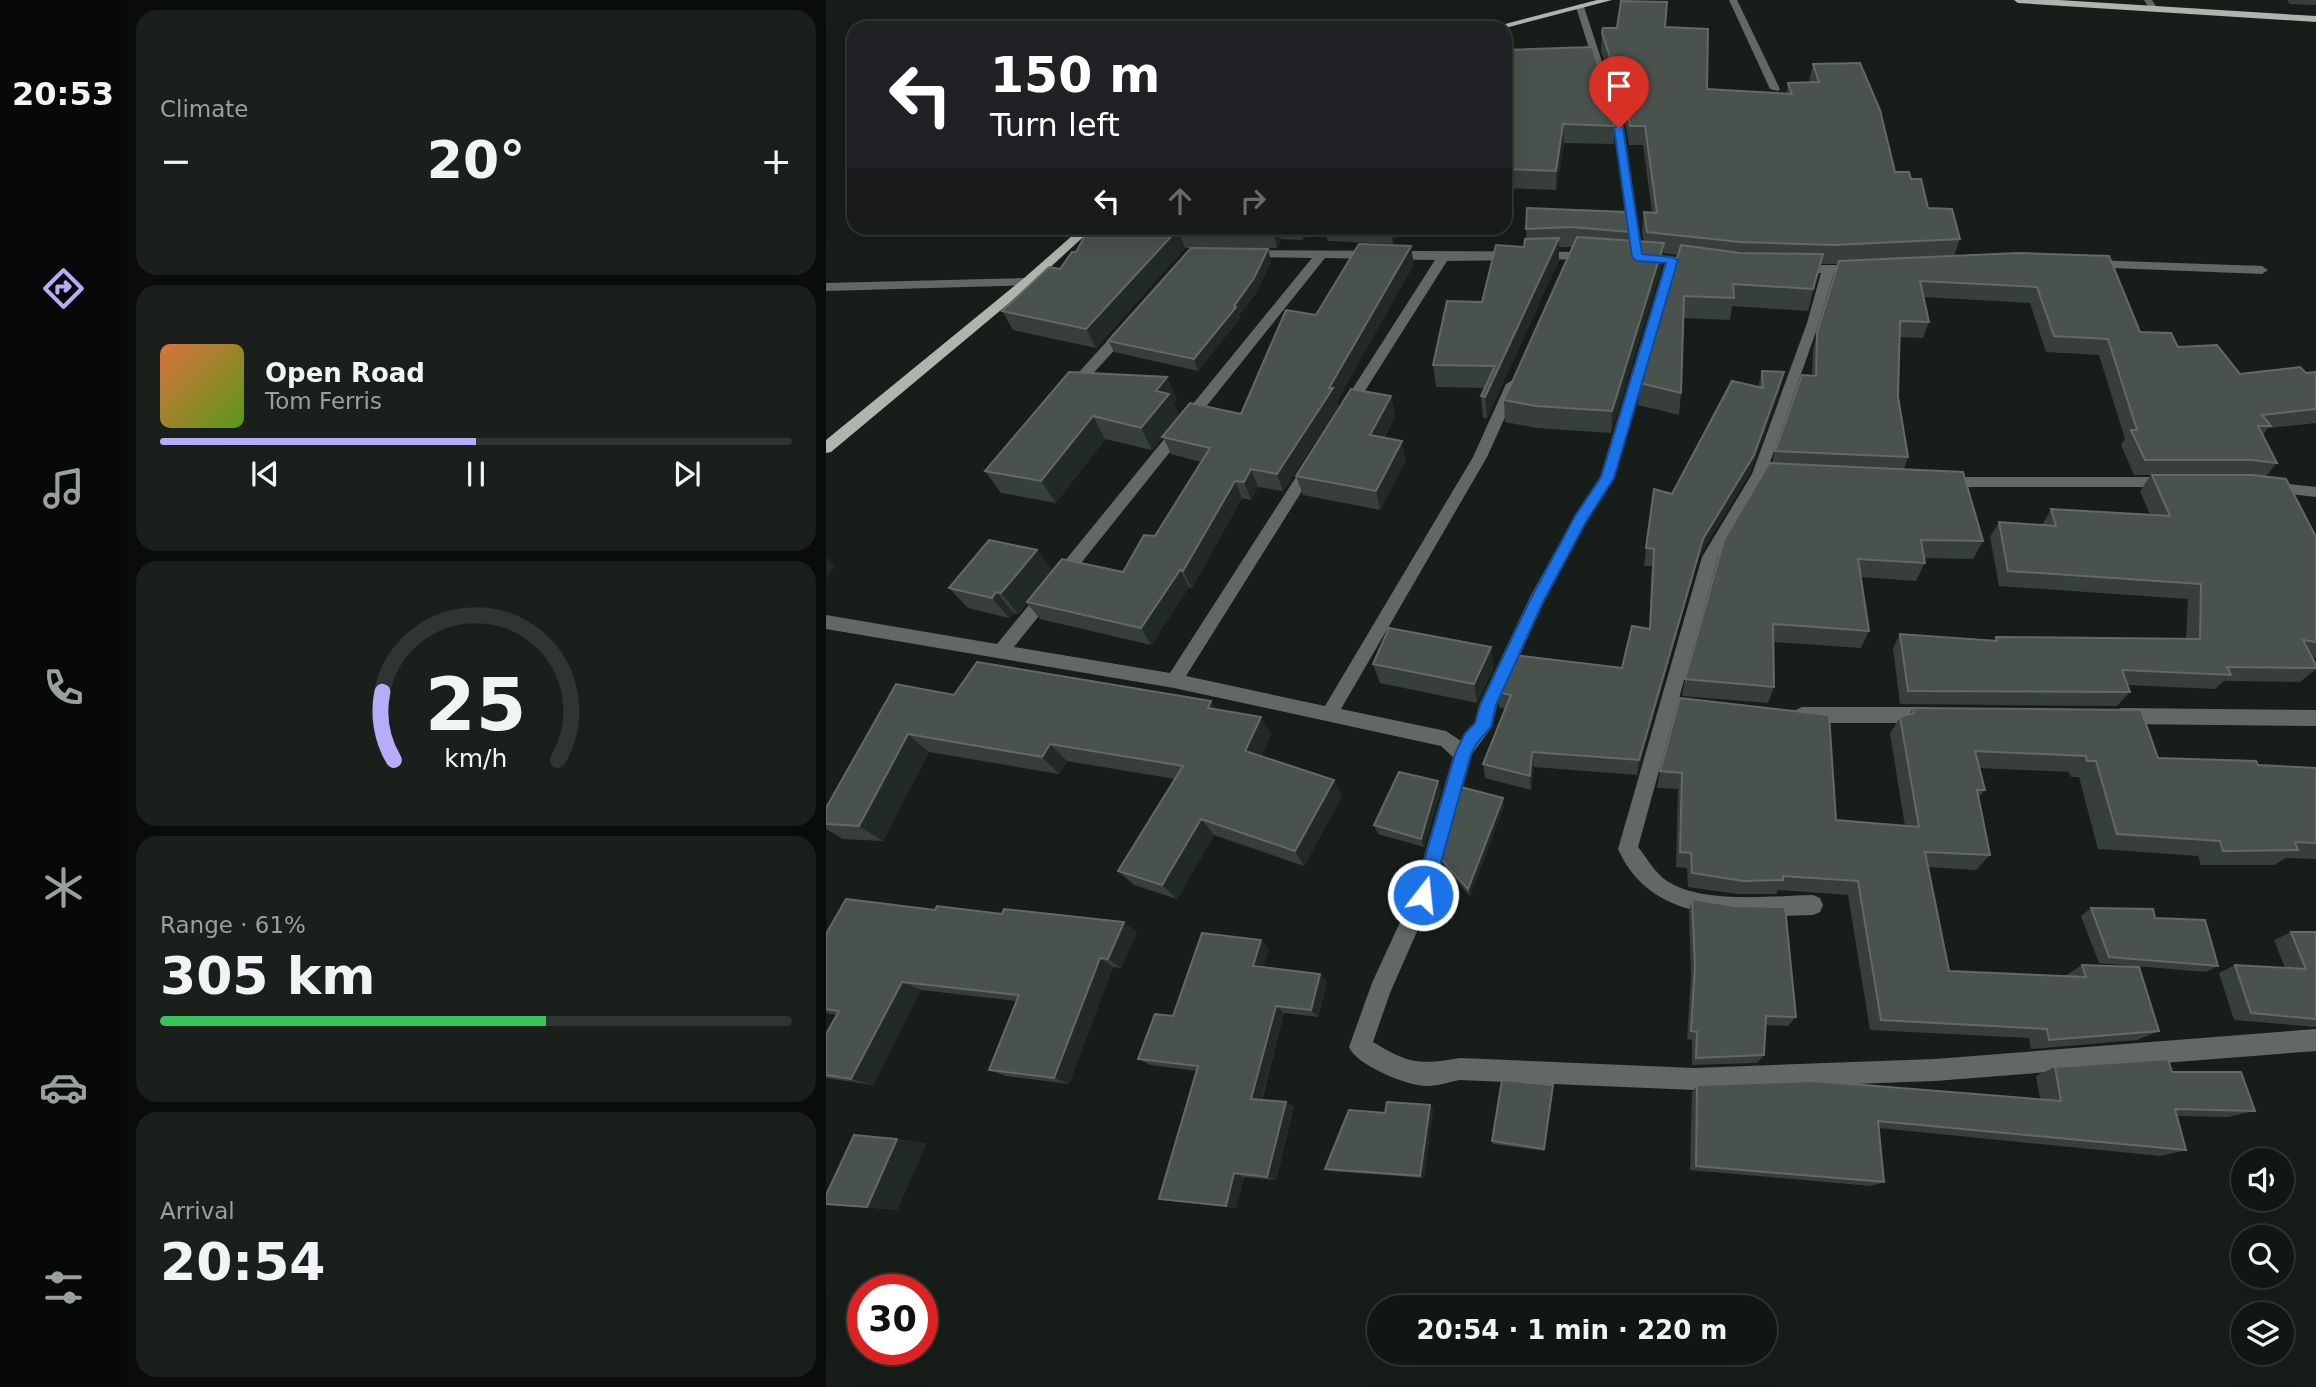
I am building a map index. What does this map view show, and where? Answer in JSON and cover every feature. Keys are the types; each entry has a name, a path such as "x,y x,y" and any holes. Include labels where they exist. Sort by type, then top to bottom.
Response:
{"main road":[{"path":"1512,24 1608,0"},
{"path":"2018,0 2150,4 2316,19"},
{"path":"826,448 1027,282 1079,235"}],"street":[{"path":"1733,0 1774,89"},
{"path":"1580,7 1619,128 1624,256"},
{"path":"1227,253 1569,260 1624,256 1712,264"},
{"path":"1000,652 1322,254"},
{"path":"1339,422 1443,257"},
{"path":"1672,260 1608,478 1580,519 1536,602 1488,705 1483,727 1471,738 1463,754 1423,895 1380,991 1360,1047 1388,1064 1426,1074 1460,1069 1694,1079 1935,1070 2316,1040"},
{"path":"2081,264 2262,270"},
{"path":"1783,269 1867,269"},
{"path":"1813,905 1742,907 1690,900 1659,888 1628,849 1676,706 1682,653 1710,556 1765,474 1828,271"},
{"path":"826,287 1027,282"},
{"path":"1060,401 1131,323"},
{"path":"1329,714 1480,457 1520,368"},
{"path":"1174,681 1316,457"},
{"path":"1924,481 2180,482"},
{"path":"2252,485 2316,492"},
{"path":"826,622 1174,681 1446,738 1463,754"},
{"path":"1780,714 1945,715"},
{"path":"2110,716 2316,718"}],"building":[{"path":"1621,1 1667,2 1665,27 1708,29 1707,89 1792,94 1788,83 1819,82 1813,64 1860,63 1880,110 1895,172 1909,172 1911,179 1921,179 1928,208 1952,209 1960,239 1833,245 1740,242 1647,232 1644,212 1657,213 1645,126 1630,126 1627,108 1602,33 1603,28 1617,28"},
{"path":"1592,47 1612,110 1614,126 1563,124 1556,171 1512,169 1512,50"},
{"path":"1527,208 1626,212 1629,232 1571,227 1526,229"},
{"path":"1085,235 1172,235 1086,329 1002,311 1049,267 1060,269 1072,252 1076,252"},
{"path":"1577,237 1664,243 1612,411 1536,406 1504,400"},
{"path":"1559,238 1485,397 1481,396 1495,366 1433,365 1447,301 1482,302 1496,245 1524,247 1525,239"},
{"path":"1359,244 1411,246 1329,388 1333,388 1277,474 1251,469 1244,482 1235,481 1183,571 1180,570 1141,628 1027,602 1062,559 1123,572 1144,535 1155,536 1210,448 1162,437 1190,403 1241,414 1286,310 1316,315"},
{"path":"1681,245 1740,253 1823,254 1813,289 1733,284 1734,298 1684,296 1681,393 1640,383"},
{"path":"1191,248 1268,249 1254,278 1234,306 1236,307 1194,359 1108,341"},
{"path":"2018,253 2109,256 2140,332 2171,333 2178,347 2217,345 2240,374 2300,367 2306,373 2316,372 2316,409 2262,415 2271,426 2258,426 2277,463 2252,460 2145,460 2131,430 2137,430 2108,339 2054,336 2037,287 1920,281 1929,322 1900,321 1898,397 1908,457 1775,451 1802,375 1816,376 1817,333 1839,261"},
{"path":"1762,371 1784,372 1754,455 1703,539 1639,760 1532,752 1530,776 1483,764 1511,695 1497,692 1514,655 1622,668 1632,626 1650,629 1654,549 1646,548 1654,489 1672,494 1732,381 1763,388"},
{"path":"1069,372 1167,377 1156,391 1169,394 1141,428 1093,416 1041,481 985,471"},
{"path":"1351,389 1391,396 1370,435 1402,441 1376,491 1296,476"},
{"path":"1769,463 1963,472 1983,541 1921,540 1925,563 1858,559 1869,631 1773,624 1774,687 1685,679 1724,540"},
{"path":"2152,475 2252,475 2286,479 2316,537 2316,642 2303,640 2316,668 2227,667 2231,675 2122,670 2130,692 1908,691 1900,634 1997,641 1996,637 2200,639 2201,584 2008,571 1999,522 2056,526 2051,509 2170,516"},
{"path":"989,540 1037,550 1001,593 996,592 992,598 949,588"},
{"path":"1389,628 1491,647 1474,684 1373,664"},
{"path":"977,662 1211,701 1208,708 1261,717 1245,751 1334,780 1295,851 1201,819 1162,885 1118,871 1183,766 1050,744 1042,757 908,734 859,826 826,824 826,808 896,684 954,695"},
{"path":"1680,698 1829,715 1836,820 1919,827 1900,717 1914,713 1913,708 2141,710 2158,758 2256,761 2258,765 2316,768 2316,843 2295,842 2298,850 2223,851 2220,841 2117,834 2096,761 2087,761 2086,756 1975,751 1985,790 1977,790 1990,855 1925,852 1949,971 2086,977 2082,965 2139,967 2159,1031 2049,1040 2047,1029 1881,1020 1858,881 1783,876 1783,880 1743,881 1692,873 1691,853 1680,852 1682,773 1660,771"},
{"path":"1399,772 1438,781 1421,839 1374,825"},
{"path":"1461,787 1503,798 1468,889 1441,859"},
{"path":"846,899 935,910 937,906 1002,914 1004,909 1124,922 1108,959 1100,958 1054,1078 989,1070 1019,995 902,982 851,1079 826,1075 826,1034 839,1011 826,1009 826,934"},
{"path":"1692,899 1734,906 1785,907 1796,1017 1766,1016 1764,1055 1696,1058 1697,1032 1691,1031 1695,966"},
{"path":"2091,908 2153,909 2155,918 2205,920 2218,966 2109,957"},
{"path":"2291,932 2316,932 2316,1019 2251,1013 2235,965 2306,969"},
{"path":"1202,933 1261,940 1253,966 1320,974 1311,1010 1276,1006 1251,1099 1286,1102 1267,1177 1234,1173 1226,1206 1159,1199 1198,1066 1138,1059 1155,1014 1173,1016"},
{"path":"2168,1059 2172,1072 2241,1072 2255,1111 2175,1109 2186,1150 1878,1121 1884,1182 1696,1166 1697,1085 1814,1081 2061,1101 2055,1067"},
{"path":"1502,1080 1553,1085 1544,1149 1492,1141"},
{"path":"1387,1102 1430,1105 1420,1176 1325,1169 1349,1110 1385,1113"},
{"path":"854,1135 897,1139 867,1207 826,1204 826,1195"}],"route":[{"path":"1423,895 1463,754 1471,738 1483,727 1488,705 1536,602 1580,519 1608,478 1672,260 1637,257 1619,128"}]}
